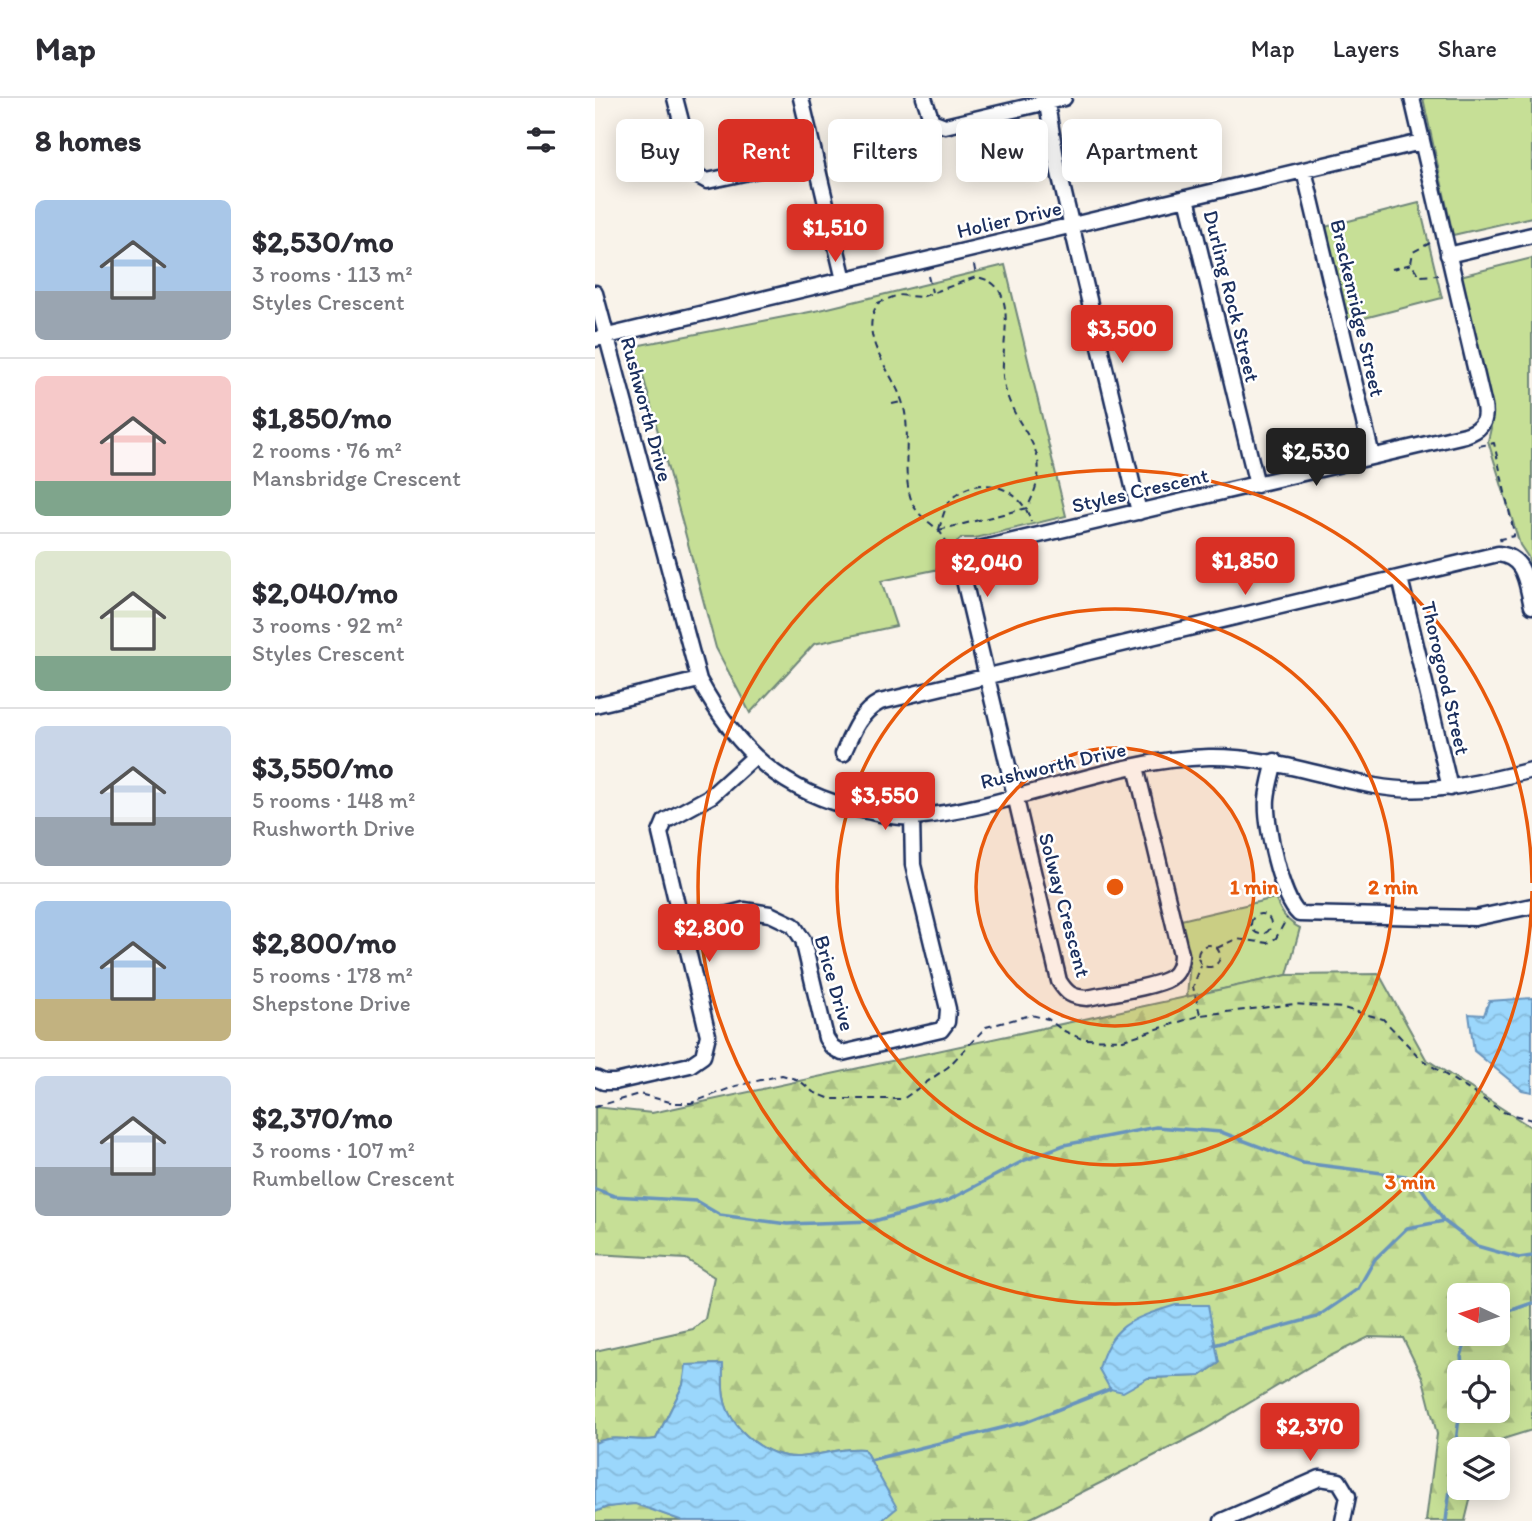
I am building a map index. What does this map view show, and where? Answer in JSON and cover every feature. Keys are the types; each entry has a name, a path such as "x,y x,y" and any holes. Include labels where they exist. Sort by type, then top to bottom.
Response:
{"street":[{"path":"675,98 693,167 698,176 707,181 815,158"},
{"path":"800,98 844,280"},
{"path":"924,98 932,121 945,126 1046,100 1064,98"},
{"name":"Styles Crescent","path":"1016,796 962,569 970,555 979,550 1465,435 1481,427 1486,417 1412,98"},
{"path":"1046,100 1071,226 1139,512"},
{"name":"Holier Drive","path":"601,337 1421,142"},
{"name":"Brackenridge Street","path":"1304,170 1372,456"},
{"name":"Durling Rock Street","path":"1187,198 1257,485"},
{"path":"1448,255 1532,235"},
{"name":"Rushworth Drive","path":"595,293 601,337 699,680 716,710 753,758 786,780 828,802 912,817 1016,796 1136,767 1205,758 1275,761 1375,786 1408,790 1450,788 1532,770"},
{"path":"843,754 857,722 869,707 880,702 1498,554 1508,555 1521,565 1532,606"},
{"name":"Thorogood Street","path":"1401,578 1450,788"},
{"path":"595,705 699,680"},
{"path":"595,1078 604,1082 615,1082 690,1065 703,1056 708,1035 662,844 661,826 711,796 753,758"},
{"path":"1275,761 1267,800 1268,817 1286,898 1299,914 1475,918 1532,906"},
{"name":"Solway Crescent","path":"1016,796 1059,981 1066,992 1075,997 1087,998 1164,981 1177,972 1181,954 1136,767"},
{"name":"Brice Drive","path":"682,926 744,910 770,914 793,925 803,940 825,1038 832,1047 842,1053 941,1030 947,1022 948,1009 913,865 912,817"},
{"path":"1222,1521 1320,1478 1339,1481 1348,1496 1343,1521"}],"path":[{"path":"1430,243 1413,253 1411,264 1420,276 1438,275"},
{"path":"1392,269 1411,264"},
{"path":"974,265 976,277"},
{"path":"928,276 932,293"},
{"path":"939,530 1027,508 1035,492 1039,457 1004,385 1005,303 998,288 985,278 976,277 921,297 887,298 878,303 869,326 874,347 902,401 907,426 908,491 922,517 939,530 952,551"},
{"path":"892,404 902,401"},
{"path":"1479,446 1494,443 1514,533 1514,536 1500,539 1501,543"},
{"path":"939,530 946,507 955,496 970,487 987,485 1003,488 1027,508 1031,523"},
{"path":"1265,933 1254,932 1251,926 1255,916 1266,915 1270,920 1265,933 1268,943"},
{"path":"1201,1015 1193,987 1202,965 1198,956 1202,947 1208,945 1217,948 1236,939 1268,943 1276,938 1287,918"},
{"path":"1202,965 1216,965 1220,959 1217,948"},
{"path":"595,1107 639,1094 674,1103 691,1103 736,1086 782,1075 799,1080 813,1092 831,1099 903,1099 948,1067 986,1027 1031,1015 1048,1019 1062,1030 1082,1039 1123,1040 1201,1015 1295,1004 1343,1008 1383,1019 1421,1059 1503,1112 1532,1120"}],"green space":[{"path":"1423,98 1532,98 1532,217 1453,235"},
{"path":"1419,203 1442,298 1349,322 1325,227"},
{"path":"1532,258 1532,572 1528,557 1520,545 1488,441 1491,428 1460,276"},
{"path":"1005,265 1066,516 975,538 961,538 947,553 939,569 881,581 896,626 814,644 750,713 716,648 635,346 820,310"},
{"path":"1275,898 1284,916 1300,928 1287,975 1187,997 1190,962 1181,920"},
{"path":"1379,974 1426,1059 1532,1128 1532,1430 1509,1437 1447,1437 1447,1500 1470,1500 1465,1521 1426,1521 1437,1434 1423,1379 1403,1338 1369,1337 1314,1364 1199,1433 1025,1521 881,1521 896,1508 864,1449 799,1457 774,1453 751,1440 741,1431 727,1409 723,1393 722,1364 687,1365 683,1385 656,1439 618,1438 595,1443 595,1351 693,1329 705,1319 714,1277 686,1259 595,1254 595,1107 652,1113 1287,975","holes":["1214,1345 1219,1363 1200,1376 1148,1378"]},
{"path":"635,1503 683,1521 595,1521 595,1512 607,1507"}],"water":[{"path":"1532,998 1532,1092 1522,1090 1474,1051 1469,1014 1484,1015 1489,1001"},
{"path":"1176,1305 1208,1305 1219,1363 1200,1376 1148,1378 1123,1392 1110,1389 1099,1369 1117,1332 1136,1319"},
{"path":"723,1364 723,1393 727,1409 741,1431 751,1440 774,1453 799,1457 864,1449 897,1508 881,1521 683,1521 635,1504 607,1507 595,1512 595,1443 618,1438 656,1439 683,1385 686,1365"}],"waterway":[{"path":"595,1189 614,1196 696,1201 720,1215 787,1224 874,1221 947,1201 1025,1160 1064,1145 1156,1127 1221,1132 1303,1163 1406,1176 1422,1189 1444,1221 1477,1246 1519,1258 1532,1256"},
{"path":"1214,1345 1317,1317 1358,1289 1375,1259 1407,1228 1444,1221"},
{"path":"1510,1311 1532,1303"},
{"path":"1462,1360 1465,1346"},
{"path":"870,1460 1026,1422 1110,1389"},
{"path":"1446,1521 1458,1423"}]}
